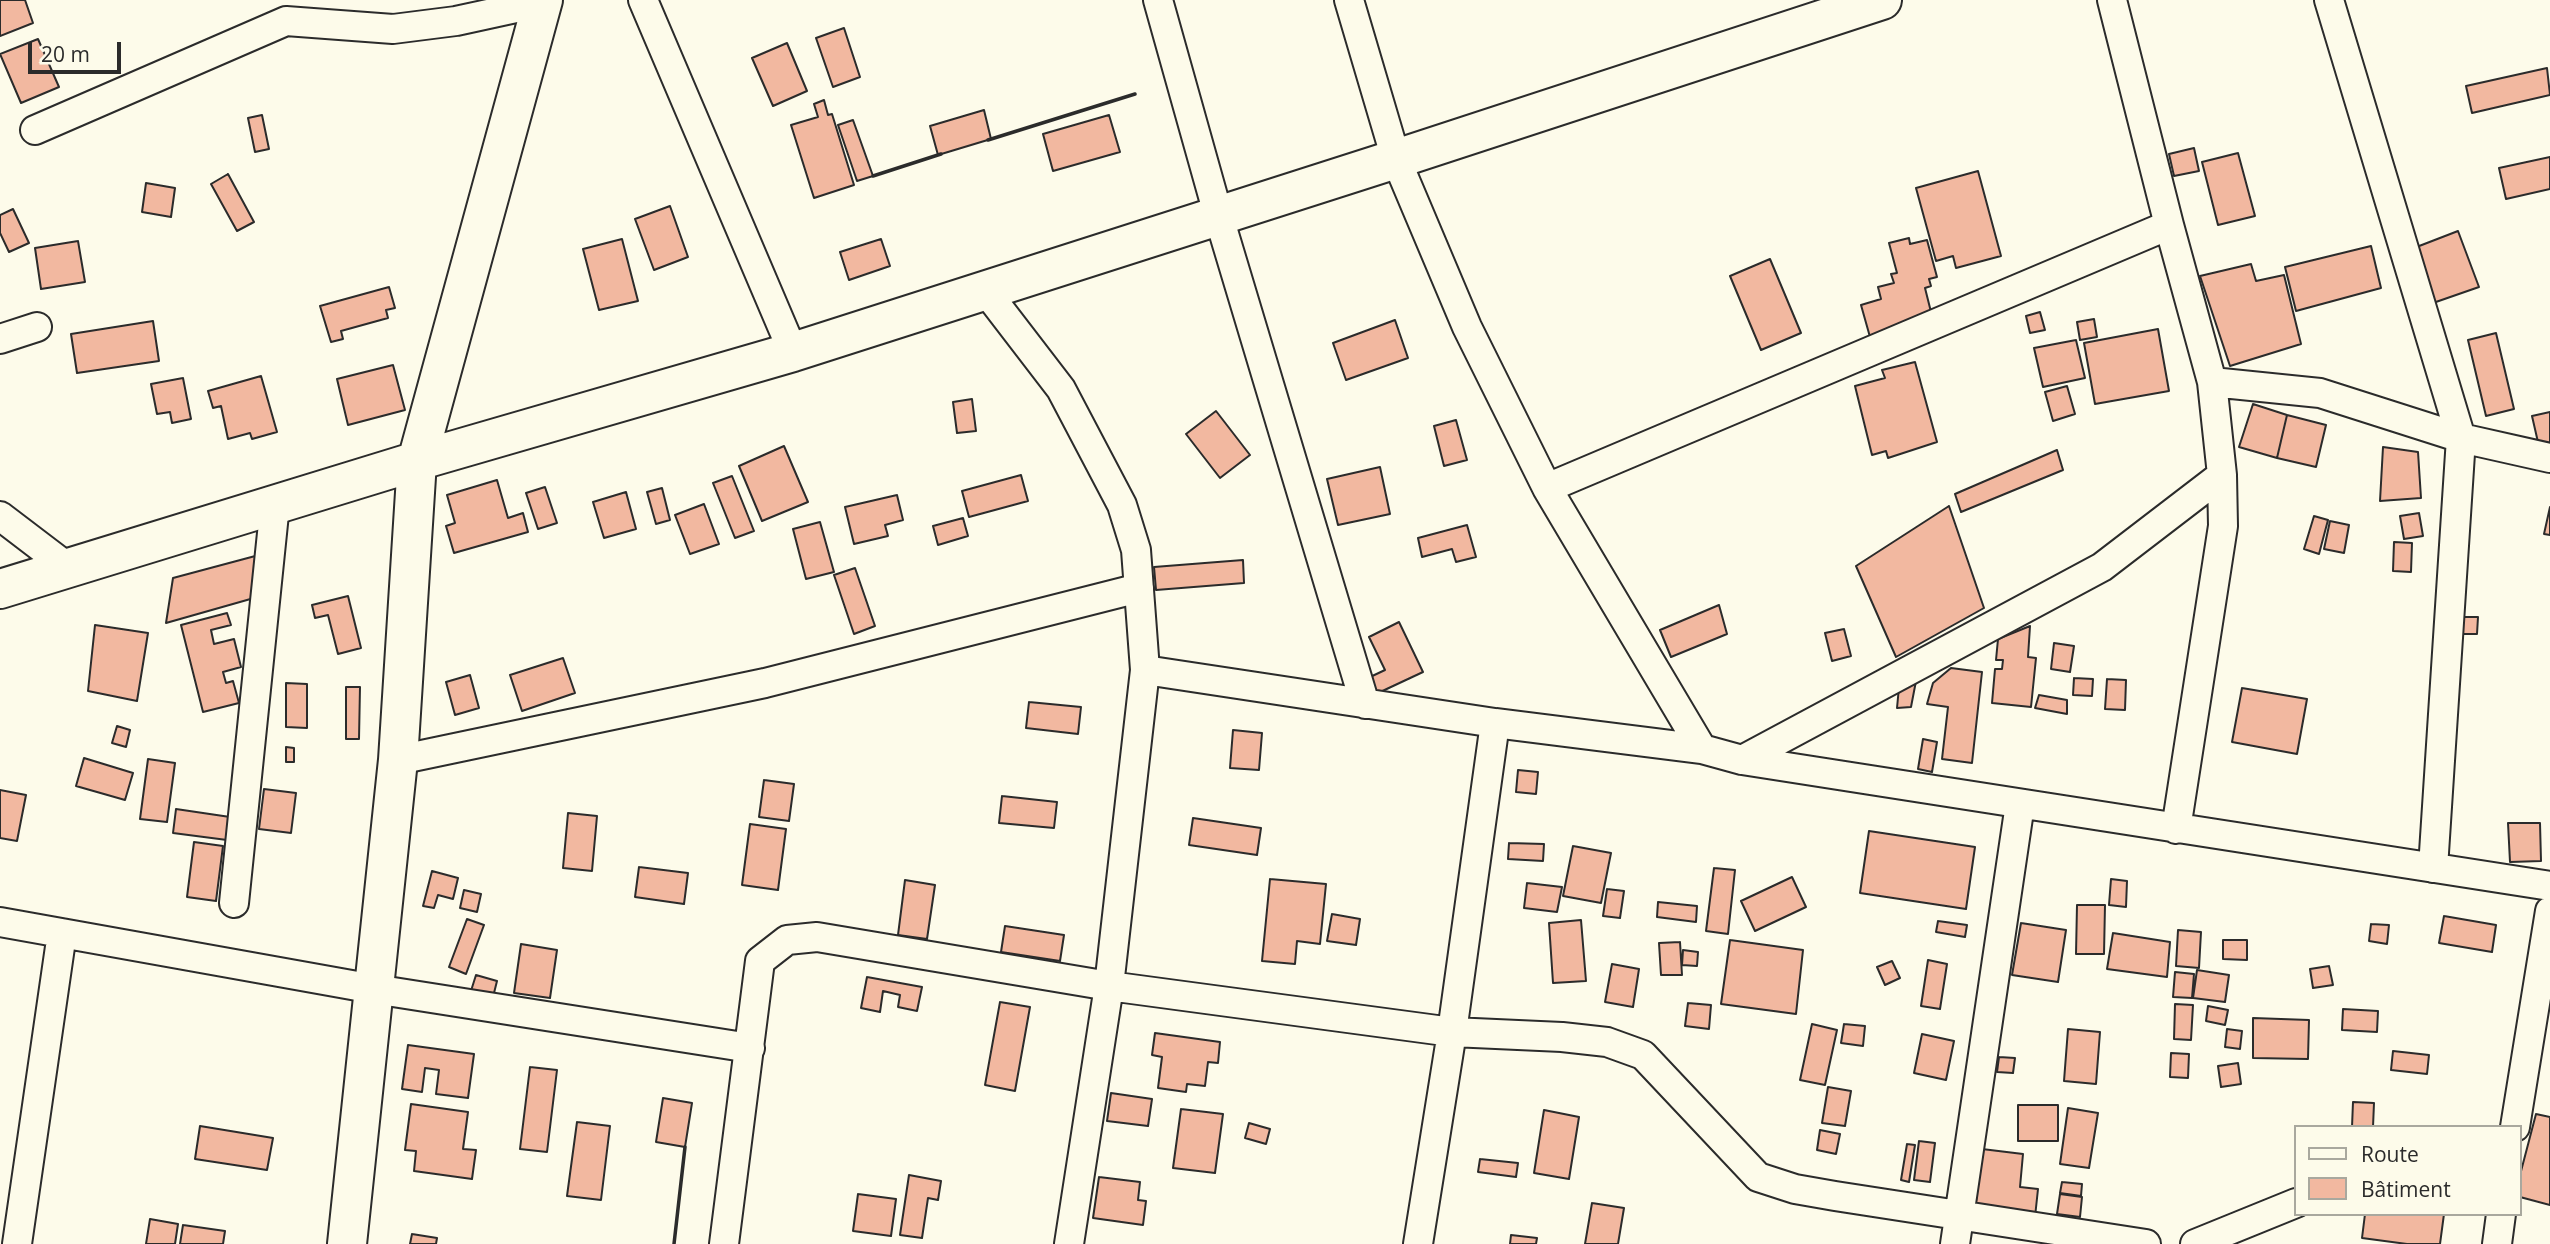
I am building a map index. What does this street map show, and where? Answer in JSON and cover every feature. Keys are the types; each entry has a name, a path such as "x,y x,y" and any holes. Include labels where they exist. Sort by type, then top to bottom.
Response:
{"street":[{"path":"1158,0 1218,214 1365,704"},
{"path":"1349,0 1396,159 1467,327 1547,488 1702,749"},
{"path":"0,589 418,461 793,352 1882,0"},
{"path":"2112,0 2169,225 2213,382 2222,475 2223,526 2176,828"},
{"path":"2329,0 2461,438 2433,868"},
{"path":"35,130 281,10 393,29 456,21 543,1 418,461 398,760 346,1244"},
{"path":"652,3 793,352"},
{"path":"1547,488 2169,225"},
{"path":"985,290 1061,389 1122,505 1136,550 1145,670 1109,986 1069,1244"},
{"path":"0,339 37,327"},
{"path":"2213,382 2320,393 2461,438 2550,458"},
{"path":"1742,760 2102,567 2222,475"},
{"path":"234,903 275,504"},
{"path":"0,516 67,568"},
{"path":"398,760 765,683 1139,588"},
{"path":"1145,670 1495,723 1702,749 1742,760 2550,886"},
{"path":"1418,1244 1452,1032 1495,723"},
{"path":"1955,1244 2021,804"},
{"path":"2515,1125 2550,911"},
{"path":"0,922 374,989 750,1048"},
{"path":"17,1244 62,933"},
{"path":"724,1244 760,961 787,940 817,937 1109,986 1452,1032 1608,1042 1643,1055 1758,1177 1795,1189 2146,1244"},
{"path":"2195,1244 2294,1204"},
{"path":"2497,1244 2501,1216"}],"building":[{"path":"0,0 25,0 33,23 0,36"},
{"path":"844,28 860,77 833,87 816,38"},
{"path":"38,39 59,87 21,103 0,54"},
{"path":"787,43 807,91 773,106 752,58"},
{"path":"2547,68 2550,95 2472,113 2466,86"},
{"path":"824,100 828,115 832,114 854,185 814,198 791,125 818,117 814,104"},
{"path":"984,110 991,139 938,155 930,126"},
{"path":"262,115 269,149 255,152 248,118"},
{"path":"1109,115 1120,152 1053,171 1043,134"},
{"path":"853,120 873,176 857,181 838,125"},
{"path":"2194,148 2199,171 2174,176 2169,154"},
{"path":"2238,153 2255,216 2218,225 2202,162"},
{"path":"2550,157 2550,189 2506,199 2499,168"},
{"path":"1978,171 2001,256 1956,268 1953,256 1936,261 1916,188"},
{"path":"228,174 254,222 237,231 211,184"},
{"path":"146,183 175,188 171,217 142,212"},
{"path":"670,206 688,257 654,270 635,219"},
{"path":"13,209 29,243 9,252 0,233 0,215"},
{"path":"2458,231 2479,287 2433,303 2414,248"},
{"path":"1909,238 1910,244 1927,240 1937,277 1929,279 1931,286 1925,288 1932,316 1870,337 1861,305 1881,299 1878,287 1894,283 1891,274 1897,273 1889,243"},
{"path":"622,239 638,301 599,310 583,249"},
{"path":"881,239 890,266 849,280 840,252"},
{"path":"78,241 85,282 41,289 35,248"},
{"path":"2371,246 2381,288 2296,311 2285,267"},
{"path":"1770,259 1801,333 1761,350 1730,276"},
{"path":"2251,264 2256,281 2284,275 2301,344 2230,366 2200,276"},
{"path":"389,287 395,308 386,310 388,318 341,331 343,339 331,342 320,306"},
{"path":"2040,312 2045,330 2030,333 2026,316"},
{"path":"2094,319 2097,337 2080,340 2077,322"},
{"path":"1395,320 1408,358 1346,380 1333,343"},
{"path":"153,321 159,361 77,373 71,334"},
{"path":"2158,329 2169,391 2095,404 2084,343"},
{"path":"2496,333 2514,409 2486,416 2468,340"},
{"path":"2076,340 2085,378 2043,387 2034,348"},
{"path":"1915,362 1937,442 1888,458 1886,451 1872,455 1855,386 1885,378 1882,370"},
{"path":"393,365 405,410 348,425 337,379"},
{"path":"261,376 277,432 252,439 250,433 228,439 221,406 213,408 208,391"},
{"path":"183,378 191,419 172,423 170,412 157,414 151,384"},
{"path":"2067,386 2075,414 2053,421 2045,392"},
{"path":"972,399 976,431 957,433 953,402"},
{"path":"2253,404 2287,415 2277,458 2239,447"},
{"path":"1216,411 1250,455 1220,478 1186,434"},
{"path":"2550,412 2550,449 2540,451 2532,416"},
{"path":"2287,415 2326,425 2316,467 2277,458"},
{"path":"1456,420 1467,460 1444,466 1434,426"},
{"path":"784,446 808,502 762,521 739,466"},
{"path":"2383,447 2418,452 2421,498 2380,501"},
{"path":"2057,450 2063,470 1961,512 1955,494"},
{"path":"1380,467 1390,514 1338,525 1327,479"},
{"path":"1021,475 1028,501 969,517 962,491"},
{"path":"732,476 754,531 735,538 713,483"},
{"path":"497,480 508,518 523,513 528,532 454,553 446,526 455,523 447,495"},
{"path":"545,487 557,523 538,529 526,493"},
{"path":"662,488 670,520 656,524 647,492"},
{"path":"626,492 636,529 604,538 593,502"},
{"path":"897,495 903,520 885,525 888,536 854,544 845,507"},
{"path":"704,504 719,544 690,554 675,515"},
{"path":"1949,506 1984,608 1896,657 1856,566"},
{"path":"2550,507 2550,535 2544,534"},
{"path":"2419,513 2423,536 2404,539 2400,516"},
{"path":"2314,516 2328,520 2319,554 2304,549"},
{"path":"963,518 968,536 938,545 933,526"},
{"path":"2330,521 2349,525 2344,553 2324,549"},
{"path":"820,522 834,572 806,579 793,529"},
{"path":"1467,525 1476,557 1456,562 1452,549 1422,557 1418,538"},
{"path":"2394,542 2412,543 2411,572 2393,571"},
{"path":"259,555 254,598 166,623 173,578"},
{"path":"1243,560 1244,583 1156,590 1154,567"},
{"path":"855,568 875,626 854,634 834,575"},
{"path":"348,596 361,648 338,654 328,615 315,618 312,605"},
{"path":"1719,605 1727,634 1671,657 1660,630"},
{"path":"227,613 231,625 211,630 214,644 234,639 241,667 223,672 226,683 233,681 239,703 203,712 181,625"},
{"path":"2457,617 2478,617 2477,634 2456,634"},
{"path":"1399,622 1423,672 1376,694 1368,678 1385,670 1369,637"},
{"path":"95,625 148,633 137,701 88,691"},
{"path":"2030,626 2028,657 2036,658 2031,707 1992,703 1995,669 2002,669 2003,660 1996,660 1998,639"},
{"path":"1844,629 1851,656 1832,661 1825,633"},
{"path":"2054,643 2074,646 2070,672 2051,669"},
{"path":"563,658 575,693 522,711 510,675"},
{"path":"1951,668 1982,672 1972,763 1942,759 1948,707 1927,704 1933,683"},
{"path":"470,675 479,708 455,715 446,682"},
{"path":"2074,678 2093,679 2092,696 2073,695"},
{"path":"2107,679 2126,680 2125,710 2105,709"},
{"path":"1916,681 1911,707 1897,708 1899,687"},
{"path":"286,683 307,684 307,728 286,727"},
{"path":"346,687 360,687 359,739 346,739"},
{"path":"2242,688 2307,699 2297,754 2232,742"},
{"path":"2039,695 2067,700 2067,714 2035,708"},
{"path":"1029,702 1081,707 1078,734 1026,728"},
{"path":"117,726 130,730 126,747 112,743"},
{"path":"1233,730 1262,733 1259,770 1230,768"},
{"path":"1923,739 1937,742 1932,772 1918,769"},
{"path":"286,747 294,748 294,762 286,762"},
{"path":"84,758 133,773 125,800 76,786"},
{"path":"148,759 175,763 167,822 140,819"},
{"path":"1518,770 1538,772 1536,794 1516,792"},
{"path":"764,780 794,784 789,821 759,817"},
{"path":"264,789 296,793 291,833 259,829"},
{"path":"0,790 26,795 17,841 0,838"},
{"path":"1002,796 1057,802 1054,828 999,823"},
{"path":"176,809 230,817 227,840 173,833"},
{"path":"568,813 597,816 592,871 563,868"},
{"path":"1193,818 1261,828 1257,855 1189,845"},
{"path":"2508,823 2540,823 2541,861 2510,862"},
{"path":"750,824 786,829 778,890 742,885"},
{"path":"1869,831 1975,847 1966,909 1860,893"},
{"path":"194,842 223,846 216,901 187,897"},
{"path":"1509,843 1544,844 1543,861 1508,859"},
{"path":"1573,846 1611,853 1601,903 1563,896"},
{"path":"639,867 688,873 684,904 635,897"},
{"path":"1714,868 1735,870 1728,934 1706,931"},
{"path":"432,871 458,878 453,899 438,895 434,908 423,906"},
{"path":"1792,877 1806,907 1755,931 1741,901"},
{"path":"1270,879 1326,884 1320,944 1297,941 1295,964 1262,961"},
{"path":"2111,879 2127,881 2126,907 2109,905"},
{"path":"905,880 935,885 927,939 898,935"},
{"path":"1527,883 1562,887 1557,912 1524,908"},
{"path":"1607,889 1624,891 1620,918 1603,916"},
{"path":"464,890 481,894 477,912 460,908"},
{"path":"1658,902 1697,906 1696,922 1657,917"},
{"path":"2077,905 2105,905 2104,954 2076,954"},
{"path":"1332,914 1360,919 1356,945 1327,941"},
{"path":"2444,916 2496,925 2492,952 2439,943"},
{"path":"467,919 484,925 466,974 449,967"},
{"path":"1581,920 1586,981 1553,983 1549,923"},
{"path":"1938,921 1967,925 1965,937 1936,932"},
{"path":"2021,923 2066,930 2058,982 2012,975"},
{"path":"2371,924 2389,925 2387,944 2369,941"},
{"path":"1005,926 1064,935 1060,961 1001,952"},
{"path":"2178,930 2201,932 2199,968 2176,966"},
{"path":"2113,933 2170,942 2167,977 2107,969"},
{"path":"1730,940 1803,950 1796,1014 1721,1004"},
{"path":"2223,940 2247,940 2247,960 2223,959"},
{"path":"1680,942 1682,975 1661,975 1659,943"},
{"path":"521,944 557,950 550,998 514,993"},
{"path":"1683,950 1698,952 1697,966 1682,965"},
{"path":"1928,960 1947,964 1940,1009 1921,1006"},
{"path":"1892,961 1900,978 1885,985 1877,967"},
{"path":"1612,964 1639,969 1633,1007 1605,1002"},
{"path":"2329,966 2333,985 2313,988 2310,969"},
{"path":"2197,970 2229,975 2225,1002 2193,998"},
{"path":"2175,972 2194,974 2192,998 2173,997"},
{"path":"476,975 497,981 492,1001 470,994"},
{"path":"867,977 922,987 917,1011 898,1007 900,995 883,991 880,1012 861,1008"},
{"path":"1000,1002 1030,1007 1015,1091 985,1085"},
{"path":"1688,1003 1711,1005 1709,1029 1685,1026"},
{"path":"2175,1004 2193,1005 2191,1040 2174,1039"},
{"path":"2208,1006 2228,1010 2225,1025 2206,1021"},
{"path":"2343,1009 2378,1011 2377,1032 2342,1030"},
{"path":"2253,1018 2309,1020 2308,1059 2253,1058"},
{"path":"1812,1024 1837,1030 1825,1085 1800,1080"},
{"path":"1844,1024 1865,1026 1863,1046 1841,1043"},
{"path":"2068,1029 2100,1032 2096,1084 2064,1081"},
{"path":"2227,1029 2242,1031 2240,1049 2225,1047"},
{"path":"1155,1033 1220,1042 1218,1063 1208,1062 1205,1086 1187,1084 1186,1092 1158,1088 1162,1057 1152,1055"},
{"path":"1922,1034 1954,1041 1946,1080 1914,1073"},
{"path":"408,1045 474,1054 468,1098 436,1094 439,1070 425,1068 422,1092 402,1089"},
{"path":"2393,1051 2429,1055 2427,1074 2391,1070"},
{"path":"2171,1053 2189,1054 2188,1078 2170,1077"},
{"path":"1999,1057 2015,1058 2013,1073 1997,1072"},
{"path":"2238,1063 2241,1084 2221,1087 2218,1066"},
{"path":"530,1067 557,1070 547,1152 520,1149"},
{"path":"1828,1087 1851,1091 1845,1126 1822,1123"},
{"path":"1111,1093 1152,1099 1148,1126 1107,1121"},
{"path":"663,1098 692,1103 685,1147 656,1142"},
{"path":"2353,1102 2374,1103 2373,1125 2352,1125"},
{"path":"411,1104 468,1112 463,1149 476,1150 472,1179 414,1171 416,1151 405,1150"},
{"path":"2018,1105 2058,1105 2058,1141 2018,1141"},
{"path":"2068,1108 2098,1113 2089,1168 2060,1164"},
{"path":"1181,1109 1223,1114 1215,1173 1173,1168"},
{"path":"1544,1110 1579,1117 1569,1179 1534,1173"},
{"path":"2536,1114 2550,1117 2550,1205 2522,1198 2522,1167"},
{"path":"577,1122 610,1126 601,1200 567,1196"},
{"path":"1249,1123 1270,1129 1266,1144 1245,1138"},
{"path":"200,1126 273,1138 267,1170 195,1159"},
{"path":"1820,1130 1840,1134 1836,1154 1817,1150"},
{"path":"1919,1141 1935,1143 1930,1182 1914,1180"},
{"path":"1907,1144 1915,1145 1909,1182 1901,1180"},
{"path":"1982,1149 2023,1154 2020,1187 2038,1189 2035,1217 1975,1210"},
{"path":"1480,1159 1518,1163 1516,1177 1478,1172"},
{"path":"909,1175 941,1181 938,1200 928,1198 922,1238 900,1235"},
{"path":"1099,1177 1140,1182 1138,1200 1146,1201 1143,1225 1093,1218"},
{"path":"2062,1182 2082,1184 2081,1196 2060,1193"},
{"path":"858,1194 896,1199 891,1236 853,1231"},
{"path":"2060,1194 2082,1197 2080,1217 2057,1214"},
{"path":"1592,1203 1624,1208 1618,1244 1585,1244"},
{"path":"2365,1216 2444,1216 2440,1244 2407,1244 2362,1238"},
{"path":"150,1219 178,1224 175,1244 146,1244"},
{"path":"183,1225 225,1231 223,1244 180,1244"},
{"path":"412,1234 437,1238 436,1244 410,1244"},
{"path":"1511,1235 1537,1238 1536,1244 1510,1244"}],"wall":[{"path":"988,140 1135,94"},
{"path":"873,176 941,154"},
{"path":"674,1244 685,1147"}]}
